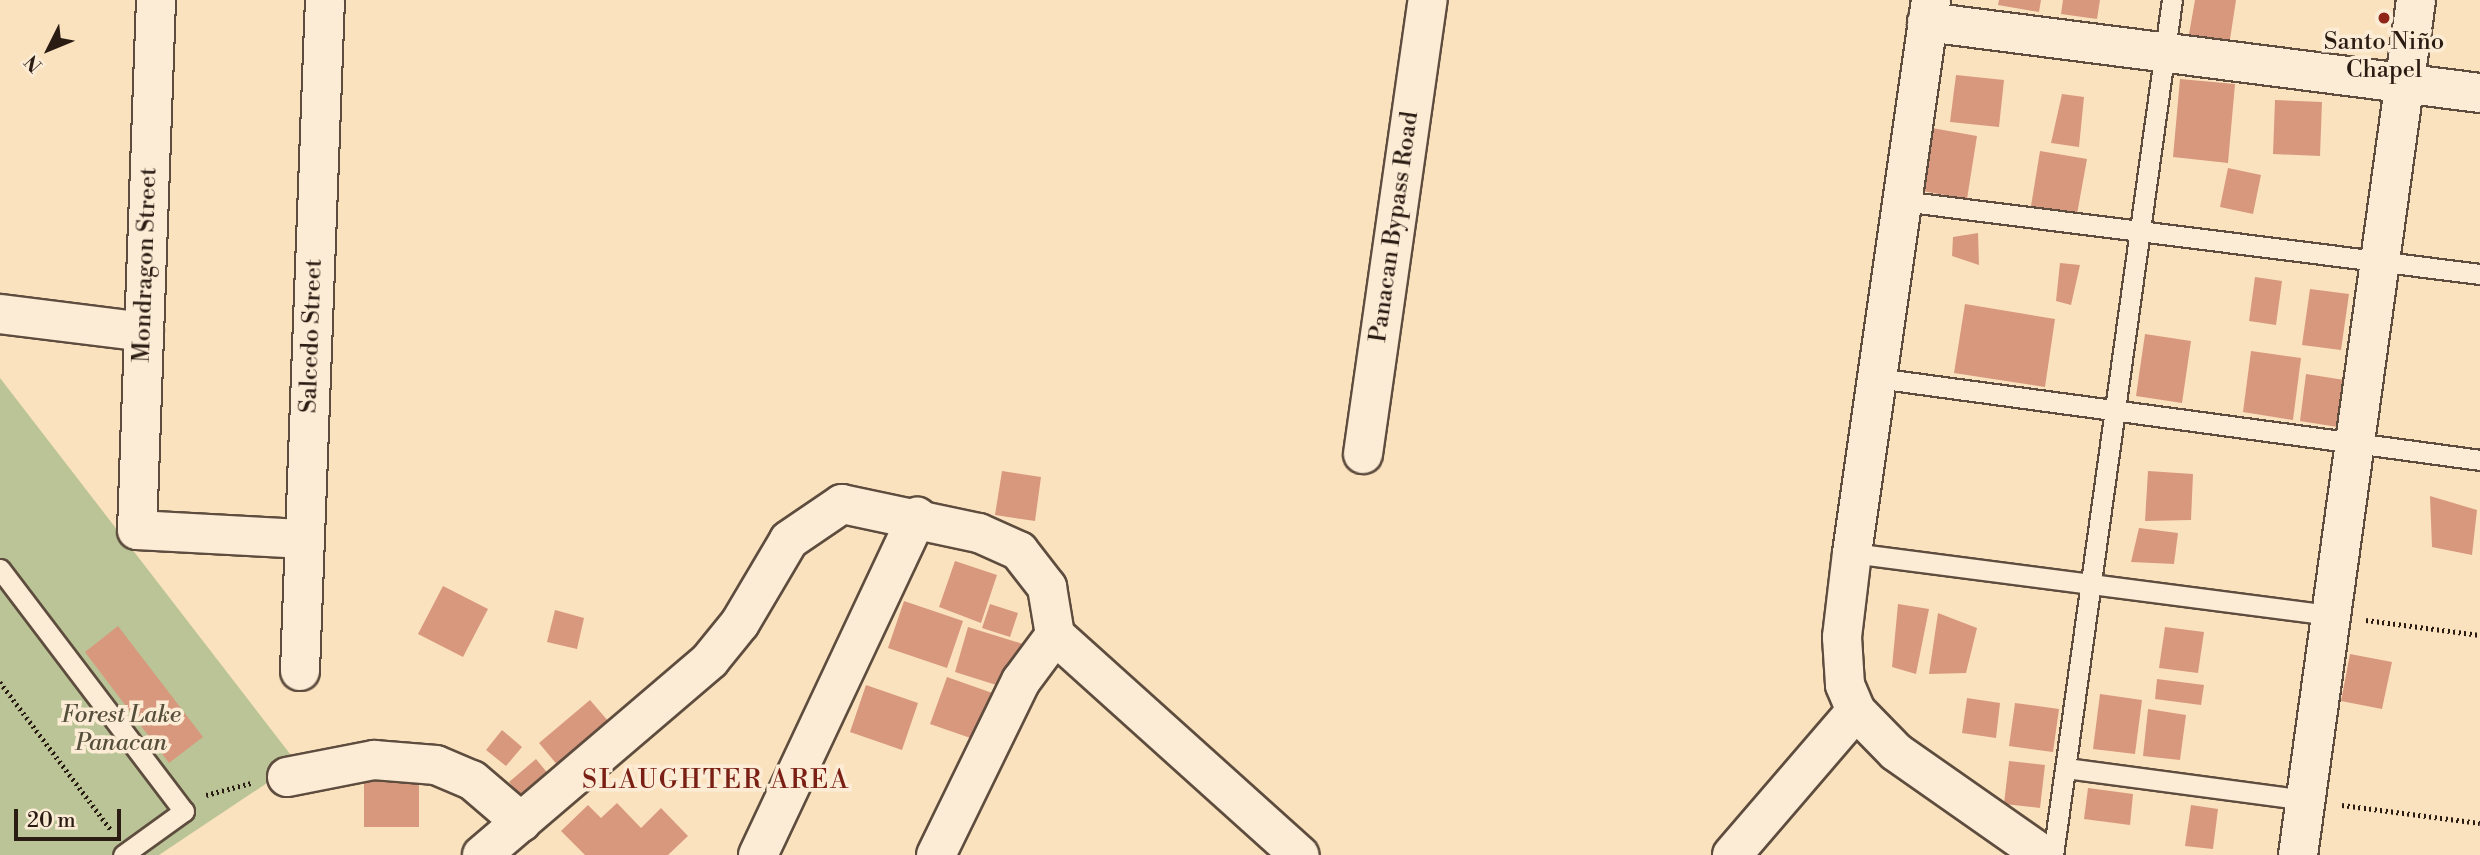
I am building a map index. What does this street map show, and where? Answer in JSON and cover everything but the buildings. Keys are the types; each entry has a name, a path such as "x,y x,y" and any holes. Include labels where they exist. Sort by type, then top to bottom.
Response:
{"street":[{"name":"Mondragon Street","path":"156,0 137,530 305,539"},
{"name":"Salcedo Street","path":"300,671 325,0"},
{"name":"Panacan Bypass Road","path":"1363,454 1428,0"},
{"path":"2298,855 2416,0"},
{"path":"2043,855 1896,752 1856,711 1842,660 1852,553 1929,11 2165,54 2480,93"},
{"path":"0,314 144,332"},
{"path":"482,855 710,660 806,524 842,504 917,517 1019,551 1047,587 1055,635 1299,855"},
{"path":"758,855 917,517"},
{"path":"936,855 1021,681 1055,635"},
{"path":"1732,855 1856,711"},
{"path":"287,778 374,760 436,765 472,780 521,822"}],"lane":[{"path":"2053,855 2172,0"},
{"path":"1902,201 2480,274"},
{"path":"1877,378 2480,460"},
{"path":"1852,553 2331,615"},
{"path":"0,569 184,811 125,853"},
{"path":"2066,768 2305,800"}],"path":[{"path":"2392,623 2480,635"},
{"path":"0,682 125,853"},
{"path":"184,811 225,787 287,778"},
{"path":"2305,800 2480,823"}],"green space":[{"name":"Forest Lake Panacan","path":"0,378 297,763 159,855 0,855"}],"place":[{"name":"Santo Niño Chapel","path":"2384,18"}],"district":[{"name":"SLAUGHTER AREA","path":"716,781"}]}
